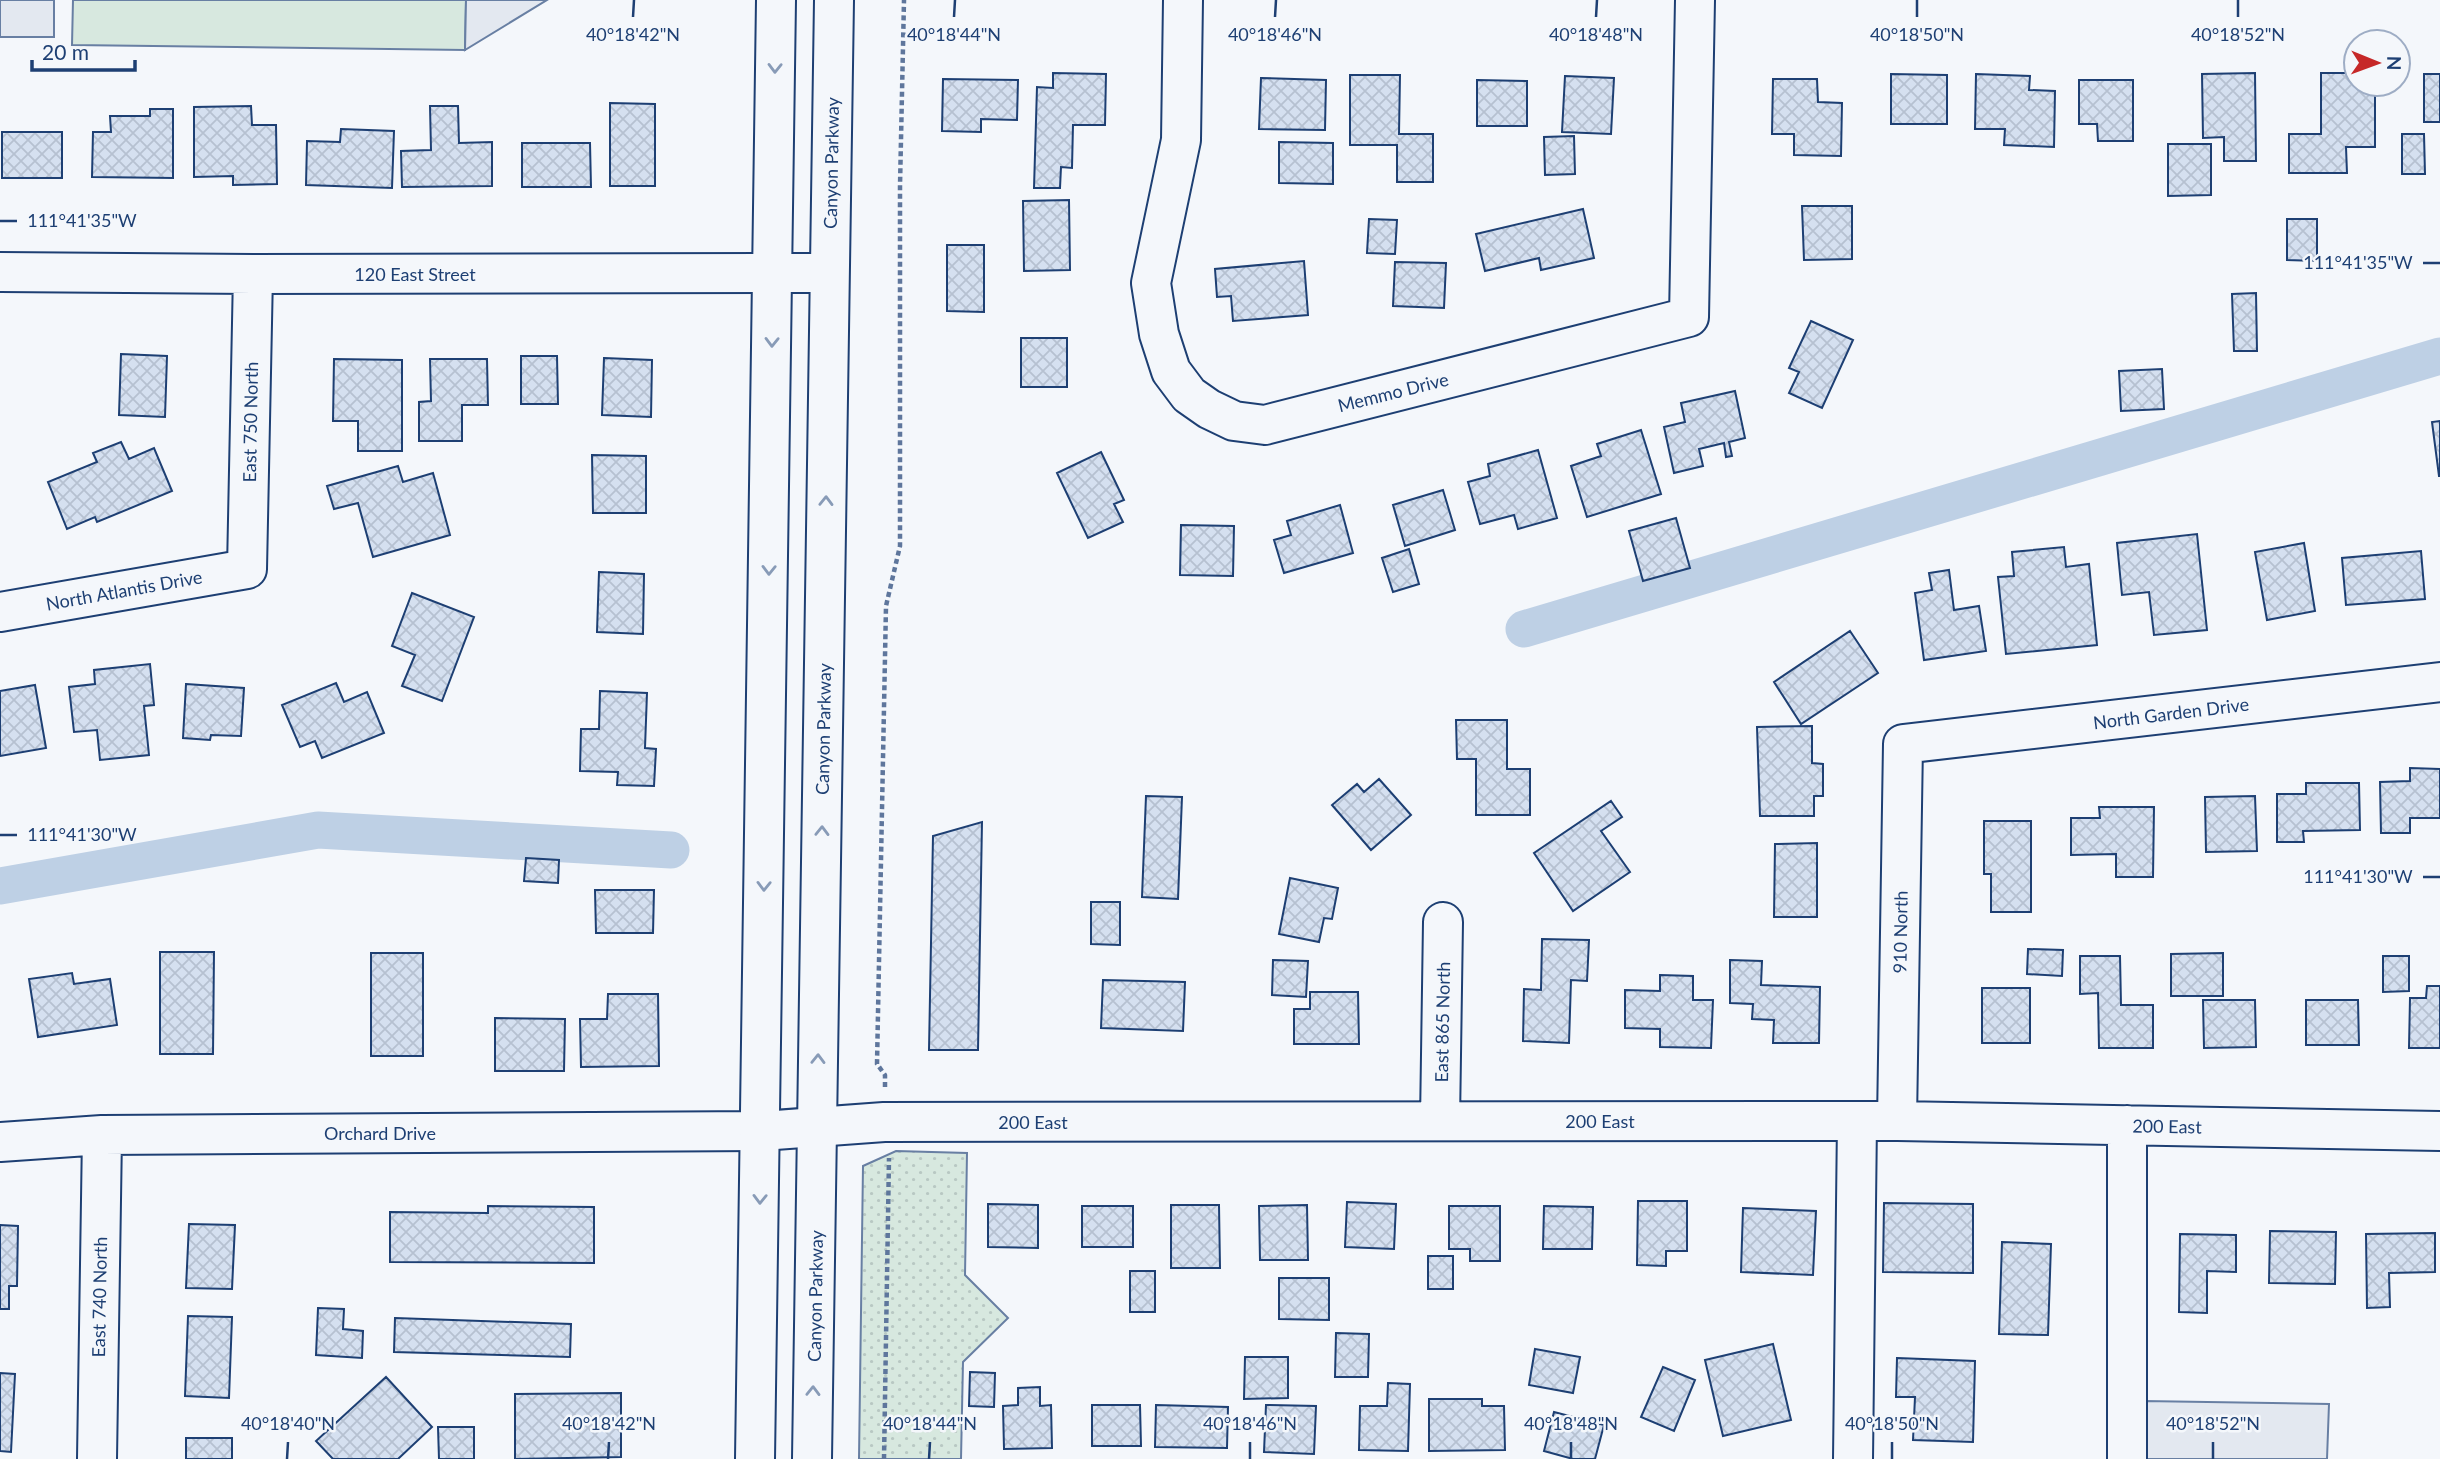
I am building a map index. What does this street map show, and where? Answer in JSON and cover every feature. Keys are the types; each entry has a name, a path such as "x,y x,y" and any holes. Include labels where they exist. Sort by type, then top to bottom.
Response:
{"main road":[{"path":"755,1459 776,0"},
{"name":"Canyon Parkway","path":"812,1459 834,0"},
{"name":"Memmo Drive","path":"1183,0 1181,140 1151,283 1159,334 1171,371 1189,395 1209,409 1234,421 1265,425 1689,317 1695,0"},
{"name":"120 East Street","path":"0,272 829,273"},
{"name":"East 750 North","path":"247,569 253,274"},
{"name":"North Atlantis Drive","path":"0,612 247,569"},
{"name":"North Garden Drive","path":"1903,744 2440,682"},
{"name":"910 North","path":"1897,1121 1903,744"},
{"name":"East 865 North","path":"1440,1121 1443,922"},
{"name":"200 East","path":"761,1131 884,1122 1440,1121 1897,1121 2440,1130"},
{"path":"1853,1459 1857,1121"},
{"path":"2127,1125 2127,1459"},
{"name":"Orchard Drive","path":"0,1142 102,1135 761,1131"},
{"name":"East 740 North","path":"97,1459 102,1135"}],"path":[{"path":"885,1075 877,1064 877,1050 886,606 900,546 900,200 904,0"},
{"path":"884,1459 889,1149"}],"shaded area":[{"path":"0,0 54,0 54,37 0,37"},
{"path":"73,0 466,0 465,50 72,45"},
{"path":"466,0 547,0 465,50"},
{"path":"896,1151 967,1153 965,1275 1008,1318 963,1362 961,1459 859,1459 863,1166"},
{"path":"2143,1401 2329,1404 2327,1459 2143,1459"}],"building":[{"path":"1053,73 1106,74 1105,125 1073,125 1072,168 1061,167 1060,188 1034,188 1037,87 1053,88"},
{"path":"2255,73 2256,161 2224,161 2224,137 2203,138 2202,74"},
{"path":"2321,73 2342,73 2342,98 2375,98 2375,147 2346,147 2347,173 2289,173 2289,134 2321,134"},
{"path":"1891,74 1947,75 1947,124 1891,124"},
{"path":"1976,74 2030,76 2029,90 2055,91 2054,147 2004,145 2005,129 1975,129"},
{"path":"2424,74 2440,74 2440,122 2424,122"},
{"path":"1350,75 1400,75 1399,134 1433,134 1433,182 1397,182 1397,145 1350,145"},
{"path":"1565,76 1614,78 1611,134 1562,132"},
{"path":"1261,78 1326,80 1325,130 1259,129"},
{"path":"943,79 1018,80 1017,120 981,119 981,132 942,131"},
{"path":"1773,79 1817,79 1818,102 1842,103 1841,156 1794,155 1794,134 1772,134"},
{"path":"1477,80 1527,81 1527,126 1477,126"},
{"path":"2079,80 2133,80 2133,141 2098,141 2097,124 2079,124"},
{"path":"610,103 655,104 655,186 610,186"},
{"path":"251,106 252,125 276,125 277,184 233,185 233,176 194,177 194,107"},
{"path":"430,106 458,106 459,143 492,142 492,186 402,187 401,151 431,150"},
{"path":"150,109 173,109 173,178 92,177 93,132 111,132 110,116 150,116"},
{"path":"341,129 394,131 392,188 306,185 307,141 340,142"},
{"path":"2,132 62,132 62,178 2,178"},
{"path":"2402,134 2424,134 2425,174 2402,174"},
{"path":"1574,136 1575,174 1545,175 1544,137"},
{"path":"1279,142 1333,143 1333,184 1279,183"},
{"path":"522,143 590,143 591,187 522,187"},
{"path":"2168,144 2211,144 2211,195 2168,196"},
{"path":"1069,200 1070,270 1024,271 1023,201"},
{"path":"1802,206 1852,206 1852,259 1804,260"},
{"path":"1583,209 1594,258 1541,270 1539,258 1485,271 1476,234"},
{"path":"1369,219 1397,220 1395,254 1367,253"},
{"path":"2287,219 2317,219 2317,261 2287,260"},
{"path":"947,245 984,245 984,312 947,311"},
{"path":"1304,261 1308,315 1233,321 1231,296 1217,297 1215,269"},
{"path":"1395,262 1446,263 1444,308 1393,306"},
{"path":"2256,293 2257,351 2234,351 2232,294"},
{"path":"1811,321 1853,340 1822,408 1789,393 1799,372 1789,368"},
{"path":"1021,338 1067,338 1067,387 1021,387"},
{"path":"121,354 167,356 165,417 119,415"},
{"path":"521,356 557,356 558,404 521,404"},
{"path":"604,358 652,360 651,417 602,415"},
{"path":"334,359 402,360 402,451 358,451 358,421 333,421"},
{"path":"430,359 487,359 488,405 462,405 462,441 419,441 419,402 431,401"},
{"path":"2162,369 2164,409 2121,411 2119,371"},
{"path":"1735,391 1745,438 1729,442 1732,456 1726,457 1724,443 1699,449 1703,466 1674,473 1664,427 1685,422 1681,403"},
{"path":"2440,421 2440,476 2439,476 2432,422"},
{"path":"1641,430 1661,494 1587,517 1571,466 1601,456 1597,444"},
{"path":"121,442 129,459 154,448 172,491 97,522 95,517 67,529 48,482 97,462 93,453"},
{"path":"1538,450 1557,518 1518,529 1514,515 1480,524 1468,482 1490,476 1488,464"},
{"path":"1101,452 1124,500 1114,504 1123,522 1088,538 1057,473"},
{"path":"592,455 646,456 646,513 593,513"},
{"path":"398,466 403,482 433,473 450,535 373,557 358,503 334,509 327,486"},
{"path":"1443,490 1455,530 1405,546 1393,505"},
{"path":"1340,505 1353,553 1284,573 1274,540 1291,535 1287,521"},
{"path":"1676,518 1690,568 1643,581 1629,531"},
{"path":"1181,525 1234,526 1233,576 1180,575"},
{"path":"2197,534 2207,630 2154,635 2149,592 2122,595 2117,543"},
{"path":"2304,543 2315,611 2267,620 2255,552"},
{"path":"2064,547 2066,567 2089,564 2097,645 2006,654 1998,577 2014,576 2012,552"},
{"path":"1409,549 1419,584 1393,592 1382,558"},
{"path":"2421,551 2425,599 2346,605 2342,558"},
{"path":"1949,570 1954,610 1979,606 1986,651 1924,660 1915,593 1932,590 1929,573"},
{"path":"599,572 644,574 643,634 597,632"},
{"path":"412,593 474,617 442,701 402,686 415,655 392,646"},
{"path":"1850,631 1878,673 1801,724 1774,682"},
{"path":"150,664 154,705 144,706 149,755 100,760 97,730 74,732 69,687 95,684 94,670"},
{"path":"336,683 344,702 367,692 384,733 322,758 315,741 300,747 282,705"},
{"path":"186,684 244,688 241,736 211,735 210,740 183,738"},
{"path":"35,685 46,748 0,756 0,691"},
{"path":"600,691 647,693 645,748 656,749 654,786 617,785 618,772 580,771 581,729 599,729"},
{"path":"1456,720 1507,720 1507,769 1530,769 1530,815 1476,815 1476,759 1457,759"},
{"path":"1812,726 1812,763 1823,764 1823,796 1814,796 1814,816 1760,816 1757,727"},
{"path":"2410,768 2440,769 2440,818 2410,818 2410,833 2381,833 2380,782 2410,781"},
{"path":"1379,779 1411,815 1371,850 1332,805 1357,784 1364,792"},
{"path":"2306,783 2359,783 2360,830 2303,831 2304,842 2277,842 2277,794 2306,794"},
{"path":"1146,796 1182,797 1178,899 1142,897"},
{"path":"2255,796 2257,851 2206,852 2205,797"},
{"path":"1611,801 1622,817 1601,831 1630,872 1573,911 1534,853"},
{"path":"2099,807 2154,807 2153,877 2116,877 2116,854 2071,855 2071,818 2100,818"},
{"path":"1984,821 2031,821 2031,912 1991,912 1991,874 1984,874"},
{"path":"982,822 978,1050 929,1050 933,836"},
{"path":"1817,843 1817,917 1774,917 1775,844"},
{"path":"526,858 559,860 558,883 524,881"},
{"path":"1290,878 1338,888 1332,919 1324,918 1319,942 1279,934"},
{"path":"595,890 654,890 653,933 596,933"},
{"path":"1091,902 1120,902 1120,945 1091,944"},
{"path":"1542,939 1589,940 1587,981 1571,980 1569,1043 1523,1041 1524,989 1541,990"},
{"path":"2028,949 2063,950 2062,976 2027,974"},
{"path":"160,952 214,952 213,1054 160,1054"},
{"path":"371,953 423,953 423,1056 371,1056"},
{"path":"2223,953 2223,996 2171,996 2171,954"},
{"path":"2080,956 2120,956 2121,1005 2153,1005 2153,1048 2099,1048 2098,993 2080,994"},
{"path":"2383,956 2409,956 2409,991 2383,992"},
{"path":"1273,960 1308,961 1306,997 1272,995"},
{"path":"1730,960 1762,961 1761,985 1820,987 1819,1043 1773,1043 1774,1020 1752,1019 1753,1004 1730,1003"},
{"path":"72,973 74,984 110,979 117,1025 38,1037 29,979"},
{"path":"1660,975 1693,976 1693,1000 1713,1000 1711,1048 1660,1047 1660,1029 1625,1028 1625,990 1660,991"},
{"path":"1103,980 1185,982 1183,1031 1101,1028"},
{"path":"2427,986 2440,986 2440,1048 2409,1048 2410,998 2426,998"},
{"path":"1982,988 2030,988 2030,1043 1982,1043"},
{"path":"1310,992 1358,992 1359,1044 1294,1044 1294,1009 1310,1009"},
{"path":"608,994 658,994 659,1066 581,1067 580,1019 607,1019"},
{"path":"2203,1000 2255,1000 2256,1047 2204,1048"},
{"path":"2306,1000 2358,1000 2359,1045 2306,1045"},
{"path":"495,1018 565,1019 564,1071 495,1071"},
{"path":"1638,1201 1687,1201 1687,1251 1666,1251 1666,1266 1637,1265"},
{"path":"1347,1202 1396,1204 1394,1249 1345,1247"},
{"path":"1884,1203 1973,1204 1973,1273 1883,1272"},
{"path":"988,1204 1038,1205 1038,1248 988,1247"},
{"path":"1171,1205 1219,1205 1220,1268 1171,1268"},
{"path":"1307,1205 1308,1260 1260,1260 1259,1206"},
{"path":"488,1206 594,1207 594,1263 390,1262 390,1212 488,1213"},
{"path":"1082,1206 1133,1206 1133,1247 1082,1247"},
{"path":"1449,1206 1500,1206 1500,1261 1470,1261 1470,1249 1449,1249"},
{"path":"1544,1206 1593,1207 1592,1249 1543,1249"},
{"path":"1743,1208 1816,1211 1813,1275 1741,1272"},
{"path":"189,1224 235,1225 232,1289 186,1288"},
{"path":"0,1225 18,1226 17,1286 9,1286 9,1309 0,1309"},
{"path":"2270,1231 2336,1232 2335,1284 2269,1283"},
{"path":"2435,1233 2435,1272 2389,1273 2390,1307 2367,1308 2366,1234"},
{"path":"2180,1234 2236,1235 2236,1272 2207,1271 2207,1313 2179,1312"},
{"path":"2002,1242 2051,1244 2048,1335 1999,1334"},
{"path":"1428,1256 1453,1256 1453,1289 1428,1289"},
{"path":"1130,1271 1155,1271 1155,1312 1130,1312"},
{"path":"1279,1278 1329,1278 1329,1320 1279,1319"},
{"path":"318,1308 344,1309 343,1329 363,1331 362,1358 316,1355"},
{"path":"188,1316 232,1317 229,1398 185,1396"},
{"path":"395,1318 571,1324 570,1357 394,1352"},
{"path":"1336,1333 1369,1334 1368,1377 1335,1377"},
{"path":"1773,1344 1791,1420 1723,1436 1705,1360"},
{"path":"1535,1349 1580,1357 1573,1393 1529,1385"},
{"path":"1245,1357 1288,1357 1288,1398 1244,1399"},
{"path":"1897,1358 1975,1361 1973,1442 1913,1440 1915,1397 1896,1397"},
{"path":"1663,1367 1695,1380 1674,1431 1641,1417"},
{"path":"970,1372 995,1373 994,1407 969,1406"},
{"path":"0,1373 15,1374 11,1452 0,1451"},
{"path":"386,1377 432,1427 398,1459 333,1459 316,1441"},
{"path":"1388,1383 1410,1384 1408,1451 1359,1450 1360,1406 1387,1406"},
{"path":"1040,1387 1040,1406 1051,1405 1052,1448 1004,1449 1003,1406 1018,1405 1018,1388"},
{"path":"621,1393 621,1457 515,1459 515,1394"},
{"path":"1429,1399 1482,1399 1482,1406 1504,1406 1505,1450 1429,1451"},
{"path":"1092,1405 1140,1405 1141,1446 1092,1446"},
{"path":"1156,1405 1228,1407 1227,1448 1155,1447"},
{"path":"1266,1405 1316,1406 1314,1454 1264,1452"},
{"path":"1554,1412 1604,1425 1595,1459 1573,1459 1544,1451"},
{"path":"438,1427 474,1427 474,1459 439,1459"},
{"path":"186,1438 232,1438 232,1459 186,1459"}],"waterway":[{"path":"1524,629 2440,356"},
{"path":"0,886 318,830 671,850"}]}
